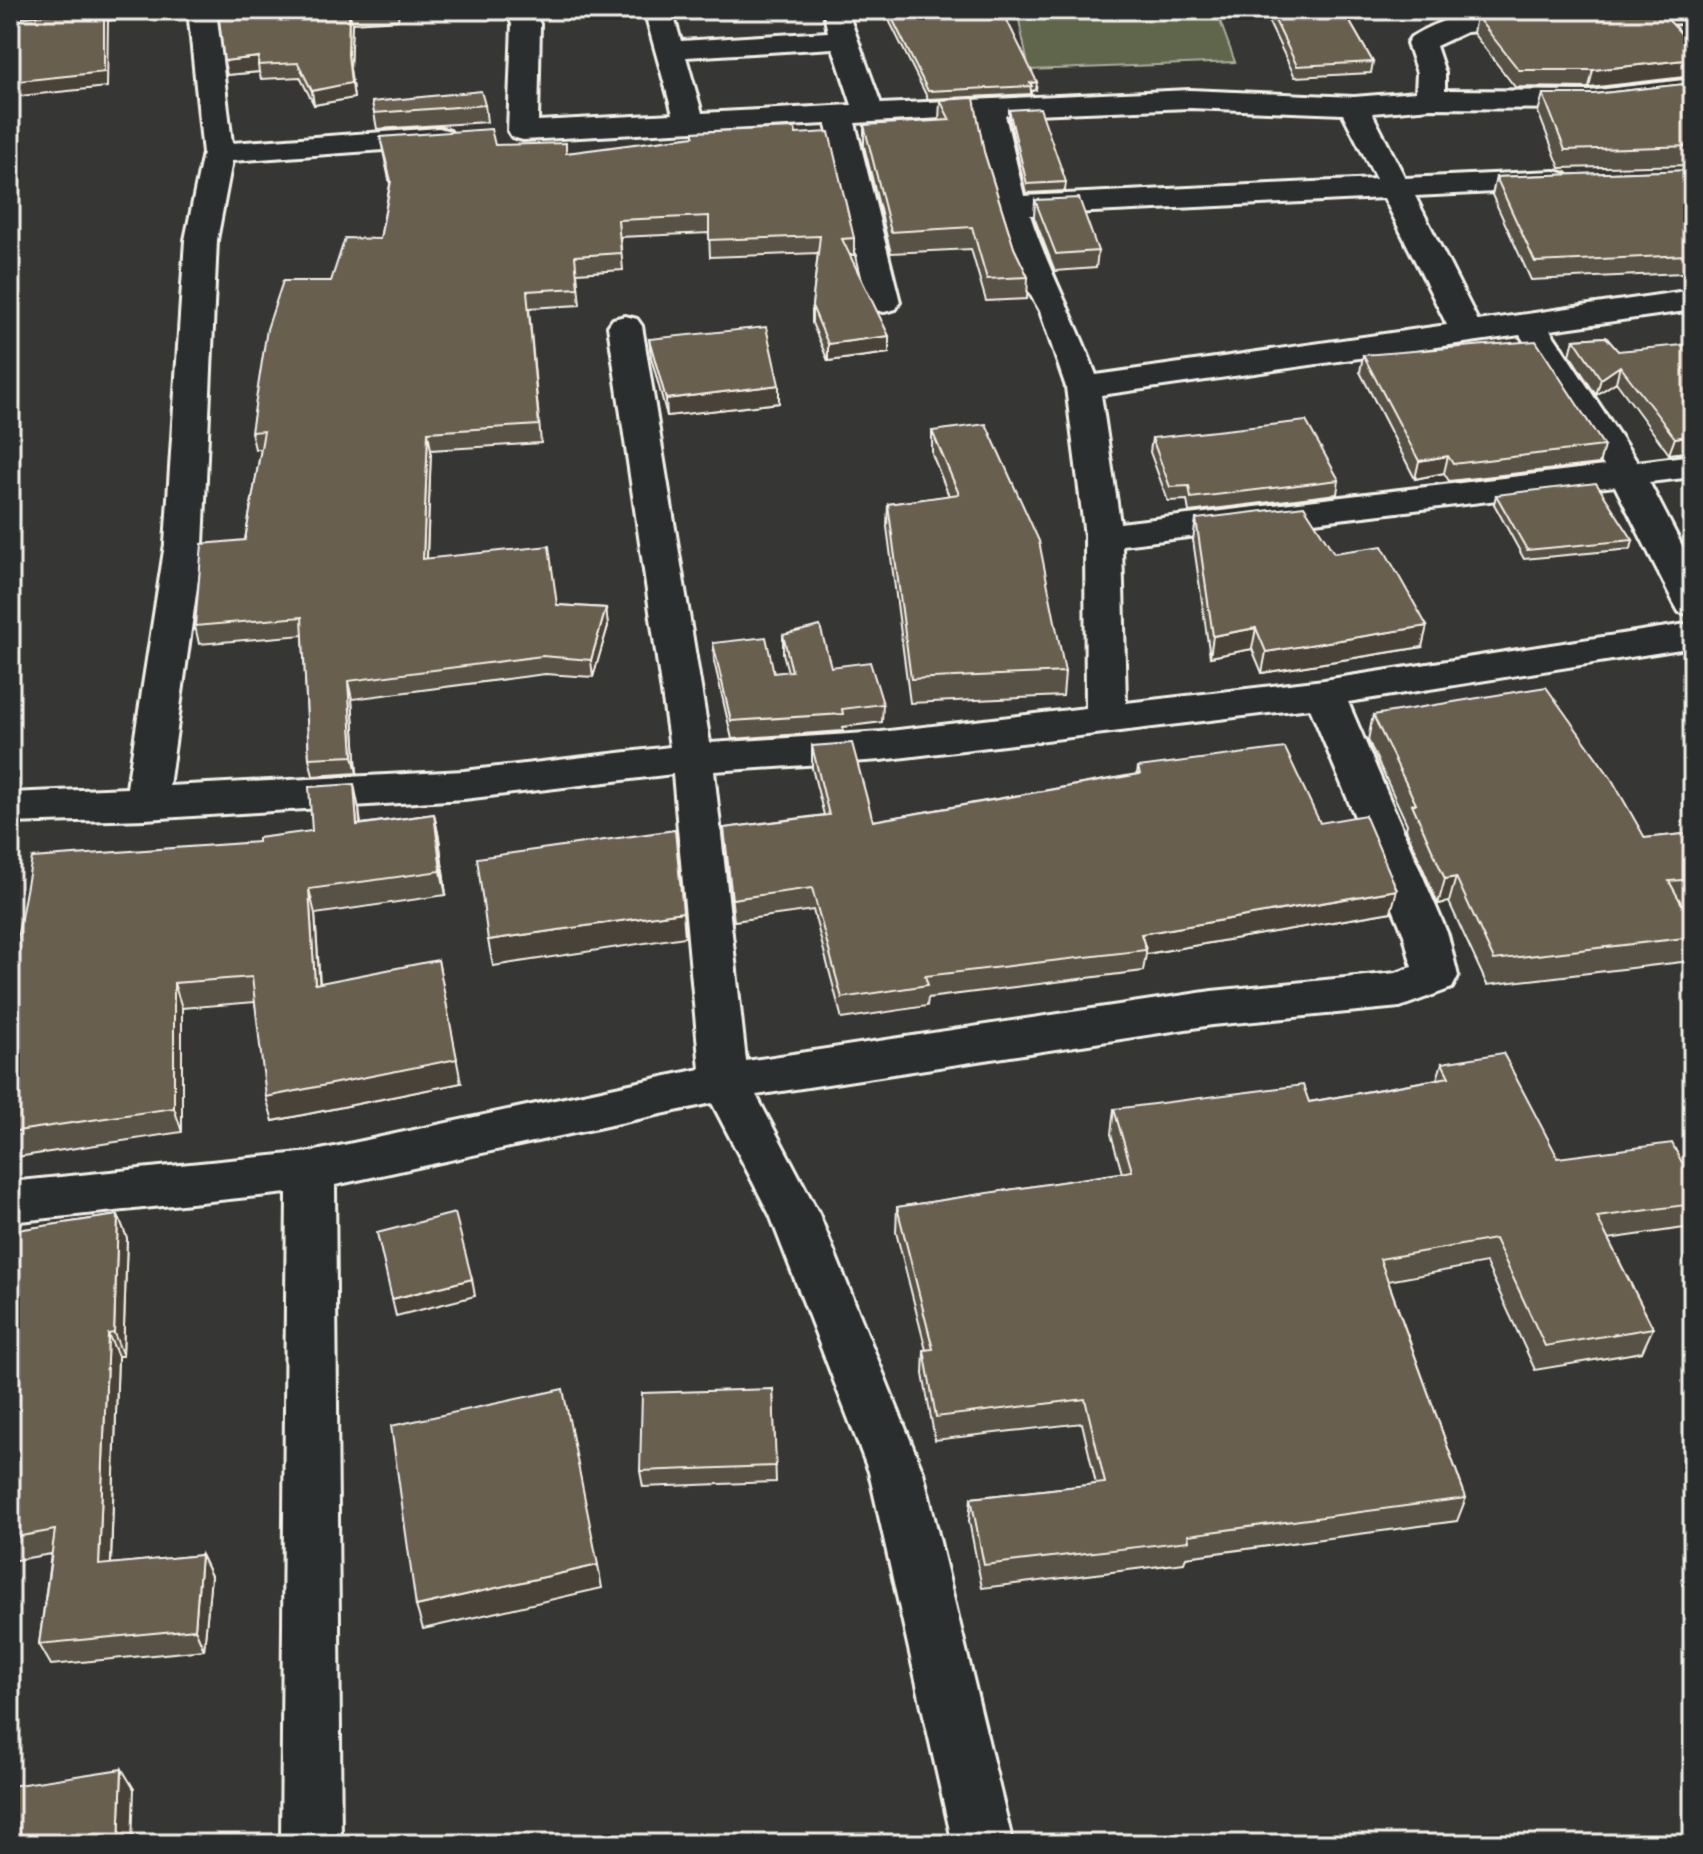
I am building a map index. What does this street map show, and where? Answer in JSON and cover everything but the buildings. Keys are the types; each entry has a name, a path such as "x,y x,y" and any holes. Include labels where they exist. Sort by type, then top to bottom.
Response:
{"street":[{"path":"10,23 113,10"},
{"path":"145,804 184,544 201,240 218,153 202,10"},
{"path":"497,133 526,24 519,10"},
{"path":"658,10 690,124"},
{"path":"834,10 844,39 884,302"},
{"path":"1585,18 1693,15"},
{"path":"1431,99 1431,73 1421,43 1443,27 1477,21 1554,19"},
{"path":"670,50 844,39"},
{"path":"218,153 497,133 989,107 1190,99 1354,106 1431,99 1589,100 1693,88"},
{"path":"1354,106 1468,333"},
{"path":"989,107 1001,172 1032,269 1056,311 1083,387 1103,536 1106,719"},
{"path":"1014,206 1582,179"},
{"path":"1083,387 1693,300"},
{"path":"1528,322 1626,474 1693,603"},
{"path":"625,326 692,758 725,1082 794,1214 896,1472 983,1844"},
{"path":"1103,536 1693,466"},
{"path":"10,808 145,804 464,785 692,758 881,746 1324,693 1693,635"},
{"path":"10,1202 311,1171 725,1082 1212,1008 1400,990 1436,976 1426,935 1324,693"},
{"path":"311,1171 311,1844"}],"green space":[{"path":"1017,10 1216,10 1235,62 1029,70"}]}
